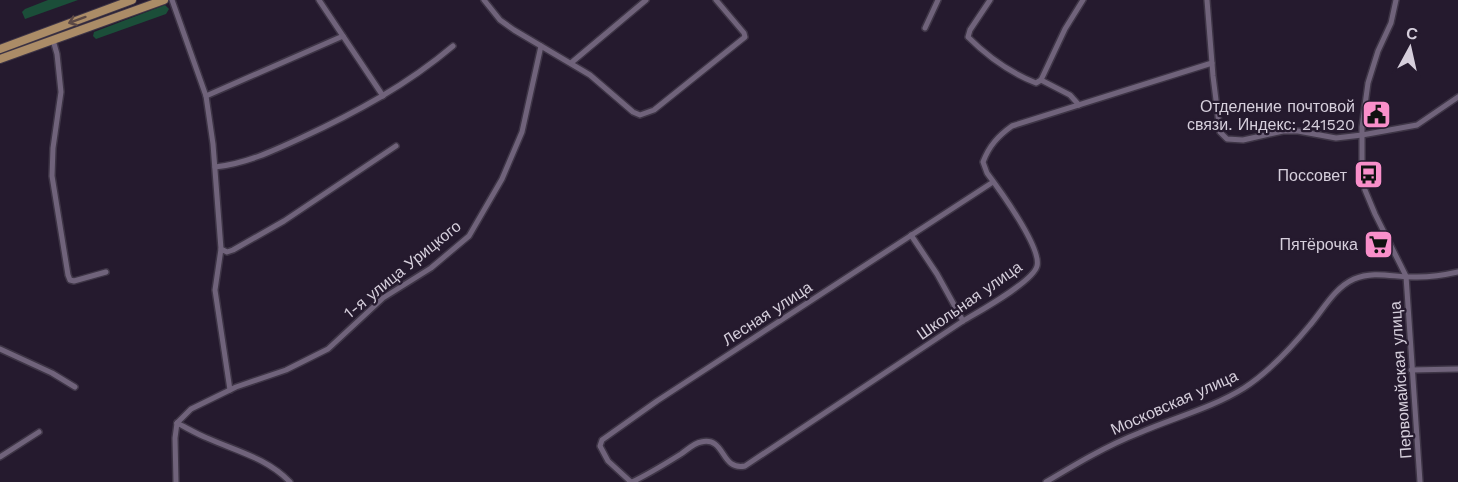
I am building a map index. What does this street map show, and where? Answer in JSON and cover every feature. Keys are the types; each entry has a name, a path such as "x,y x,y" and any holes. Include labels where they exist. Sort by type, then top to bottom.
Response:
{"main road":[{"path":"0,49 132,0"},
{"path":"0,59 164,0"}],"street":[{"path":"172,0 206,96 215,167 221,249 215,300 230,390"},
{"path":"319,0 382,96"},
{"path":"571,63 646,0"},
{"path":"487,1 500,20 590,75 633,112 640,115 648,113 745,37 716,0"},
{"path":"925,28 938,0"},
{"path":"990,0 970,30 968,37 1024,78 1036,83 1041,80 1065,29 1083,0"},
{"path":"1207,0 1220,132 1227,139 1243,140 1282,131 1298,131 1336,138 1362,135 1417,125 1457,98"},
{"path":"1396,0 1391,23 1378,51 1368,83 1364,105 1362,171 1365,190 1374,214 1406,276"},
{"path":"206,96 343,36"},
{"path":"53,40 57,54 61,92 53,148 52,176 68,275 70,280 75,281 106,273"},
{"path":"215,167 232,165 267,154 324,127 419,73 453,45"},
{"name":"1-я улица Урицкого","path":"177,423 191,409 230,390 286,370 328,349 383,298 431,268 469,236 502,179 522,132 542,46"},
{"name":"Школьная улица","path":"631,482 702,441 713,442 730,464 737,468 745,466 1032,275 1037,267 1037,258 1032,244 987,173 983,162 988,150 999,135 1012,126 1212,63"},
{"path":"1041,80 1070,95 1079,105"},
{"path":"221,249 227,252 233,250 284,221 396,146"},
{"name":"Лесная улица","path":"631,482 608,461 600,446 602,440 657,401 993,182"},
{"path":"910,235 937,274 963,321"},
{"name":"Московская улица","path":"1046,482 1077,462 1110,446 1244,388 1275,364 1311,325 1334,294 1352,280 1368,275 1416,277 1458,272"},
{"name":"Первомайская улица","path":"1406,276 1420,482"},
{"path":"0,349 52,373 75,387"},
{"path":"1412,370 1458,369"},
{"path":"176,482 177,423 207,438 246,452 279,470 290,482"},
{"path":"0,458 39,432"}],"green space":[{"path":"48,0 78,0 25,19 22,12 25,9"},
{"path":"165,5 169,9 166,14 96,39 93,36 94,32"}],"place":[{"name":"Отделение почтовой связи. Индекс: 241520","path":"1376,115"},
{"name":"Поссовет","path":"1368,175"},
{"name":"Пятёрочка","path":"1379,244"}]}
